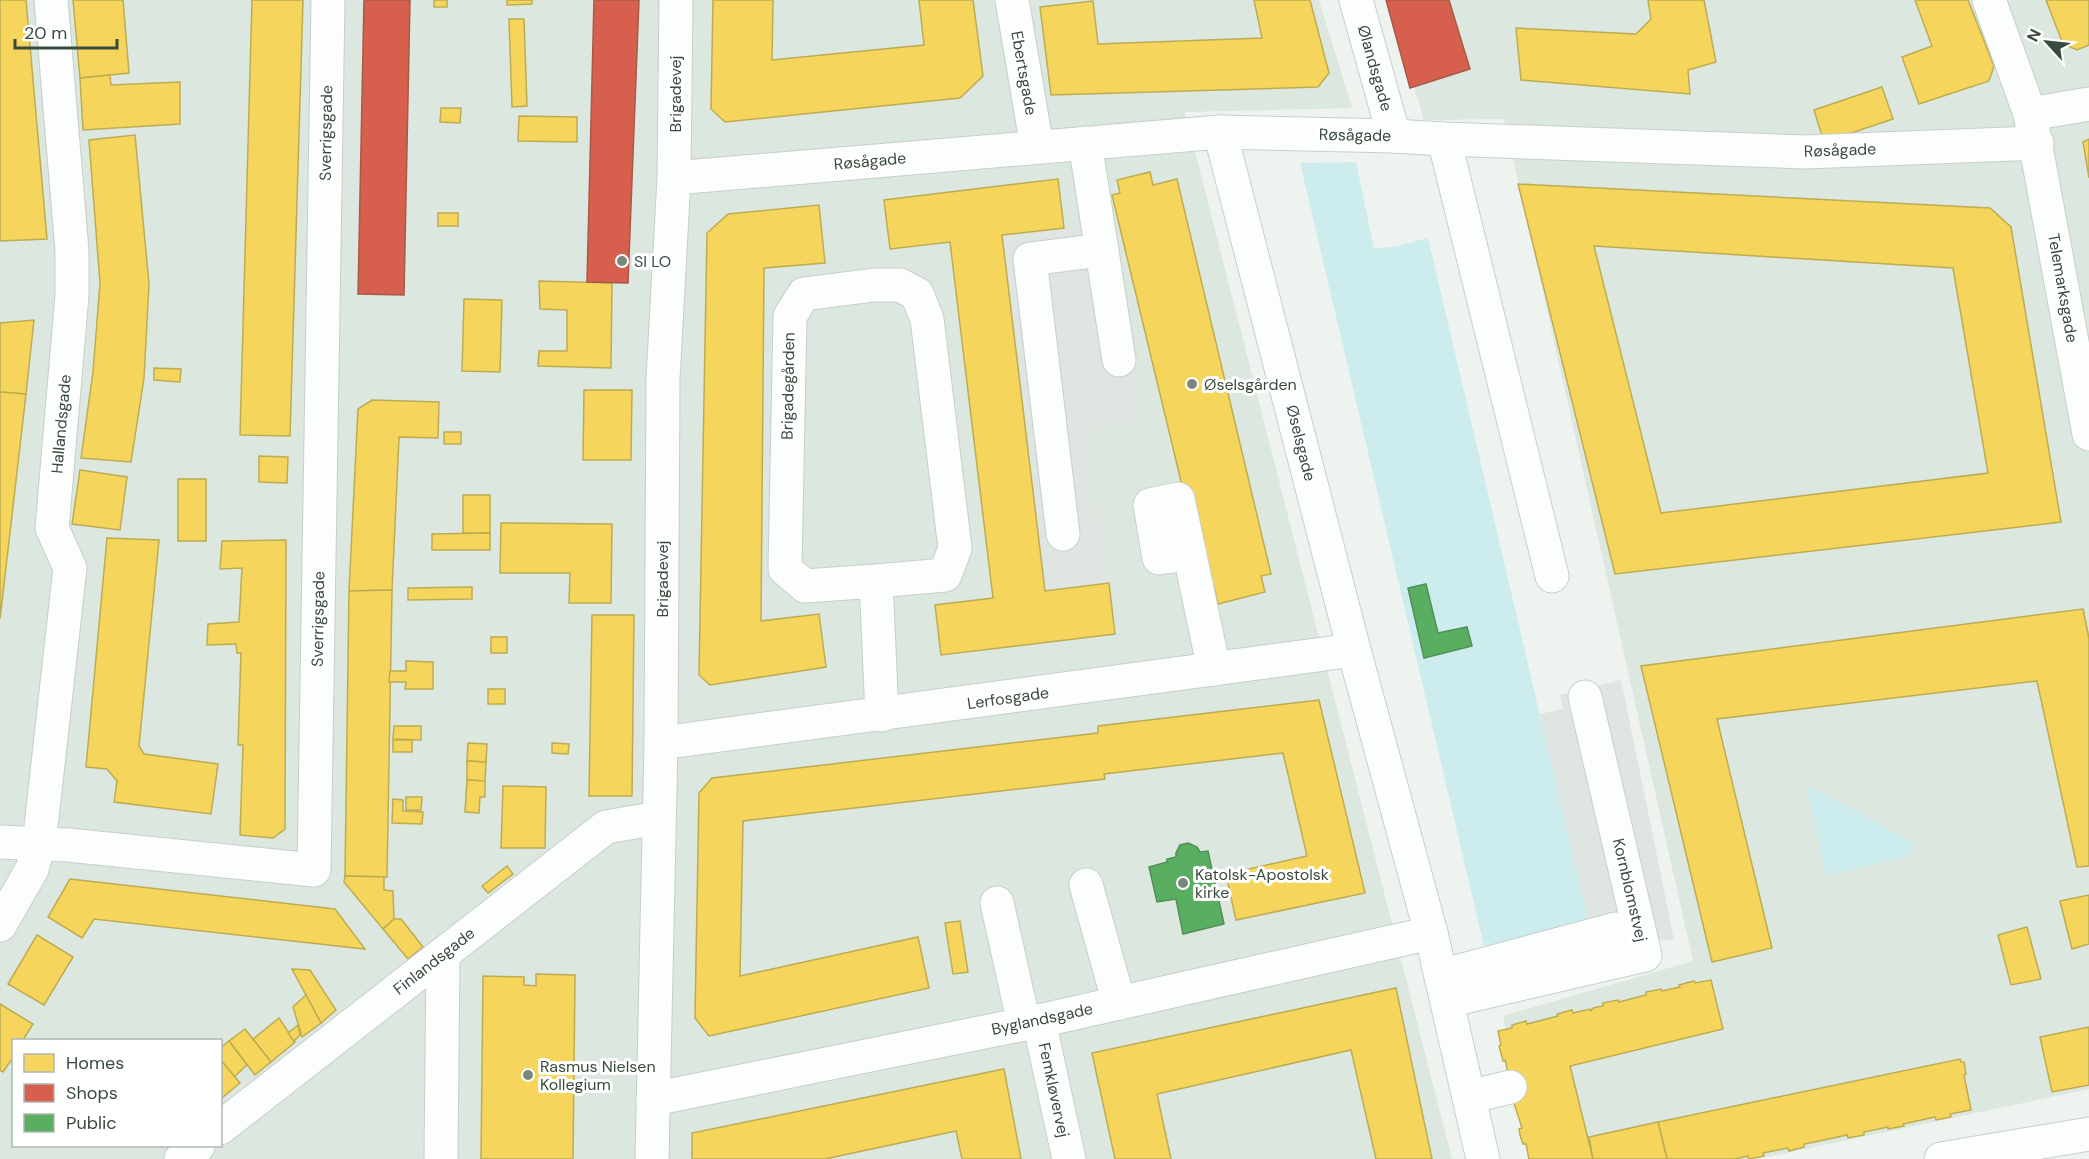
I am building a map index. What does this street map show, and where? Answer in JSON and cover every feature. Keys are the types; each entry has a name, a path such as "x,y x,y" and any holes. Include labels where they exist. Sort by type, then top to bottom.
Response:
{"street":[{"name":"Hallandsgade","path":"39,844 70,568 52,528 72,295 72,251 51,0"},
{"name":"Sverrigsgade","path":"39,844 314,870 328,0"},
{"name":"Brigadevej","path":"652,1159 661,743 663,379 674,178 676,0"},
{"name":"Ebertsgade","path":"1012,0 1037,147"},
{"name":"Ølandsgade","path":"1356,0 1394,136"},
{"name":"Telemarksgade","path":"1989,0 2034,128 2089,434"},
{"name":"Røsågade","path":"674,178 1220,132 1394,136 1805,152 2034,128 2089,104"},
{"name":"Øselsgade","path":"1220,132 1354,650"},
{"path":"1444,139 1552,576"},
{"path":"1085,142 1119,360"},
{"path":"1063,534 1030,259 1102,250"},
{"name":"Brigadegården","path":"874,285 900,285 917,294 927,319 955,548 945,575 876,581 805,586 785,569 790,316 804,294 874,285"},
{"path":"1190,554 1214,669"},
{"path":"876,581 882,715"},
{"path":"1354,650 1431,933 1483,1159"},
{"name":"Lerfosgade","path":"661,743 1354,650"},
{"name":"Kornblomstvej","path":"1444,989 1645,955 1585,697"},
{"name":"Finlandsgade","path":"222,1126 606,827 658,818"},
{"path":"0,842 39,844 32,869 0,925"},
{"path":"1086,885 1119,1003"},
{"name":"Femkløvervej","path":"997,903 1069,1159"},
{"path":"1444,989 1616,929"},
{"name":"Byglandsgade","path":"653,1099 1031,1022 1431,933"},
{"path":"441,1159 443,954"},
{"path":"1468,1097 1510,1087"},
{"path":"1941,1159 2089,1134"},
{"path":"181,1159 197,1147"}],"shaded area":[{"path":"0,0 1319,0 1352,108 1185,112 1452,1159 0,1159"},
{"path":"1389,0 2089,0 2089,1089 1758,1159 1537,1159 1503,1016 1693,961 1504,119 1424,120"},
{"path":"1356,162 1374,249 1428,238 1589,924 1484,946 1300,163"},
{"path":"1105,225 1145,426 1090,431 1109,583 1045,591 1002,235"},
{"path":"1621,680 1674,939 1626,944 1617,914 1589,924 1540,714 1563,709 1560,695"},
{"path":"1806,785 1916,844 1906,857 1826,875"}],"building: Homes":[{"path":"0,0 26,0 47,239 0,241"},
{"path":"73,0 123,0 129,73 80,78"},
{"path":"252,0 303,0 290,436 240,435"},
{"path":"434,0 447,0 447,7 434,7"},
{"path":"507,0 532,0 532,4 507,5"},
{"path":"713,0 773,0 772,60 924,45 919,0 973,0 983,76 960,98 725,122 711,109"},
{"path":"1254,0 1310,0 1329,73 1318,87 1051,95 1040,7 1093,1 1098,44 1262,38"},
{"path":"1648,0 1704,0 1716,62 1688,70 1690,94 1521,80 1516,28 1636,34 1651,19"},
{"path":"1915,0 1968,0 1994,66 1989,81 1919,104 1902,57 1932,46"},
{"path":"2046,0 2089,0 2089,45 2077,50 2063,44"},
{"path":"509,19 524,19 527,106 512,107"},
{"path":"110,75 111,85 180,82 180,124 83,130 80,78"},
{"path":"1882,87 1893,119 1824,142 1814,110"},
{"path":"441,108 461,108 460,123 440,122"},
{"path":"519,116 577,117 577,142 518,141"},
{"path":"135,135 149,284 144,378 131,462 81,458 93,372 100,283 89,140"},
{"path":"2089,139 2089,178 2083,142"},
{"name":"Øselsgården","path":"1150,172 1153,185 1177,179 1271,574 1261,576 1265,592 1218,604 1214,587 1207,589 1112,195 1120,193 1117,180"},
{"path":"1058,179 1064,228 1002,235 1045,591 1109,583 1115,634 941,655 935,605 993,598 950,242 890,249 884,200"},
{"path":"1518,184 1990,208 2011,227 2061,522 1615,574","holes":["1594,246 1953,268 1988,473 1661,513"]},
{"path":"819,205 825,263 764,268 761,621 819,614 826,667 710,685 699,675 707,233 728,214"},
{"path":"438,213 458,213 458,226 438,226"},
{"path":"539,281 612,283 611,368 538,366 539,351 567,351 567,310 540,309"},
{"path":"464,299 502,300 500,372 462,371"},
{"path":"34,320 26,394 0,392 0,323"},
{"path":"154,368 181,369 180,382 154,380"},
{"path":"584,390 632,390 631,460 583,460"},
{"path":"0,392 26,394 0,619"},
{"path":"372,400 439,402 438,438 399,437 392,590 349,591 358,409"},
{"path":"444,432 461,432 461,444 444,444"},
{"path":"259,456 288,457 287,483 259,482"},
{"path":"80,470 127,477 120,530 72,524"},
{"path":"178,479 206,479 206,541 178,541"},
{"path":"463,495 490,495 490,533 463,533"},
{"path":"501,523 612,524 611,603 569,603 570,573 500,573"},
{"path":"490,533 490,550 432,550 432,534"},
{"path":"107,538 159,540 139,746 144,754 218,764 211,814 114,802 117,781 107,769 86,767"},
{"path":"286,540 285,829 273,838 240,835 243,745 238,745 241,653 237,653 236,644 207,645 208,624 239,622 242,568 220,569 222,541"},
{"path":"472,587 472,599 408,600 408,588"},
{"path":"392,590 387,877 345,876 349,591"},
{"path":"2083,609 2089,638 2089,866 2077,867 2037,681 1717,719 1772,948 1712,962 1641,666"},
{"path":"592,615 634,615 632,796 589,796"},
{"path":"491,637 507,637 507,653 491,653"},
{"path":"406,661 433,662 433,689 405,689 406,682 389,682 390,671 406,671"},
{"path":"488,689 505,689 505,704 488,704"},
{"path":"1319,700 1365,893 1236,920 1226,874 1307,856 1283,753 1104,774 1105,779 743,821 740,976 918,937 929,988 709,1036 695,1018 699,793 712,778 1098,733 1098,726"},
{"path":"394,726 421,726 421,740 393,739"},
{"path":"393,740 412,740 412,752 393,752"},
{"path":"468,743 487,744 486,762 467,761"},
{"path":"552,743 569,744 568,754 552,753"},
{"path":"467,761 486,762 485,781 467,780"},
{"path":"467,780 485,781 485,797 480,797 479,813 465,812"},
{"path":"503,786 546,787 545,848 501,848"},
{"path":"406,797 422,797 421,810 406,810"},
{"path":"393,799 403,800 403,811 423,812 422,824 392,823"},
{"path":"507,866 513,874 488,893 482,886"},
{"path":"345,876 384,877 384,890 393,891 394,919 383,929 344,882"},
{"path":"70,879 335,909 365,949 94,919 82,938 48,917"},
{"path":"2089,895 2089,944 2072,949 2060,901"},
{"path":"394,919 401,919 423,947 408,959 383,929"},
{"path":"960,921 968,972 953,974 945,923"},
{"path":"2027,927 2041,979 2011,985 1998,935"},
{"path":"37,935 73,957 44,1005 8,984"},
{"path":"292,969 310,970 336,1010 321,1023"},
{"name":"Rasmus Nielsen Kollegium","path":"536,974 575,975 573,1159 481,1159 483,976 524,977 524,985 536,986"},
{"path":"1711,980 1723,1029 1570,1066 1593,1159 1529,1159 1526,1144 1523,1144 1520,1135 1519,1129 1522,1128 1511,1094 1513,1092 1505,1060 1503,1061 1499,1046 1501,1045 1498,1031 1512,1028 1512,1025 1526,1021 1527,1024 1572,1010 1573,1013 1590,1009 1591,1011 1593,1008 1603,1006 1603,1003 1618,1000 1619,1002 1646,995 1646,992 1680,987 1679,985 1694,981 1695,983"},
{"path":"1396,988 1432,1159 1376,1159 1351,1050 1157,1094 1171,1159 1115,1159 1092,1053"},
{"path":"306,995 321,1023 302,1037 293,1007"},
{"path":"0,1004 33,1024 24,1039 12,1039 12,1059 3,1072 0,1070"},
{"path":"279,1018 295,1042 271,1062 253,1039"},
{"path":"298,1025 300,1035 294,1041 288,1033"},
{"path":"2089,1027 2089,1085 2052,1092 2040,1037"},
{"path":"245,1029 271,1062 255,1075 229,1041"},
{"path":"229,1041 247,1065 234,1077 222,1062 222,1046"},
{"path":"1960,1059 1964,1062 1966,1074 1964,1075 1971,1110 1950,1114 1951,1117 1936,1120 1935,1117 1903,1124 1904,1126 1864,1132 1864,1135 1848,1138 1847,1135 1804,1144 1804,1147 1789,1151 1788,1148 1763,1153 1764,1156 1749,1159 1748,1156 1735,1159 1667,1159 1658,1122"},
{"path":"222,1061 240,1083 222,1096"},
{"path":"1004,1069 1021,1159 962,1159 956,1131 825,1159 692,1159 692,1133"},
{"path":"1658,1122 1667,1159 1593,1159 1589,1137"}],"building: Shops":[{"path":"364,0 410,0 404,295 358,294"},
{"path":"594,0 639,0 628,283 587,282"},
{"path":"1386,0 1449,0 1470,69 1410,88"}],"building: Public":[{"path":"1426,584 1438,633 1467,627 1472,646 1424,658 1408,588"},
{"name":"Katolsk-Apostolsk kirke","path":"1188,843 1197,847 1200,852 1208,851 1224,924 1183,934 1176,899 1157,902 1149,867 1176,857 1180,845"}],"place":[{"name":"SI LO","path":"622,261"},
{"name":"Øselsgården","path":"1192,384"},
{"name":"Katolsk-Apostolsk kirke","path":"1183,883"},
{"name":"Rasmus Nielsen Kollegium","path":"528,1075"}]}
